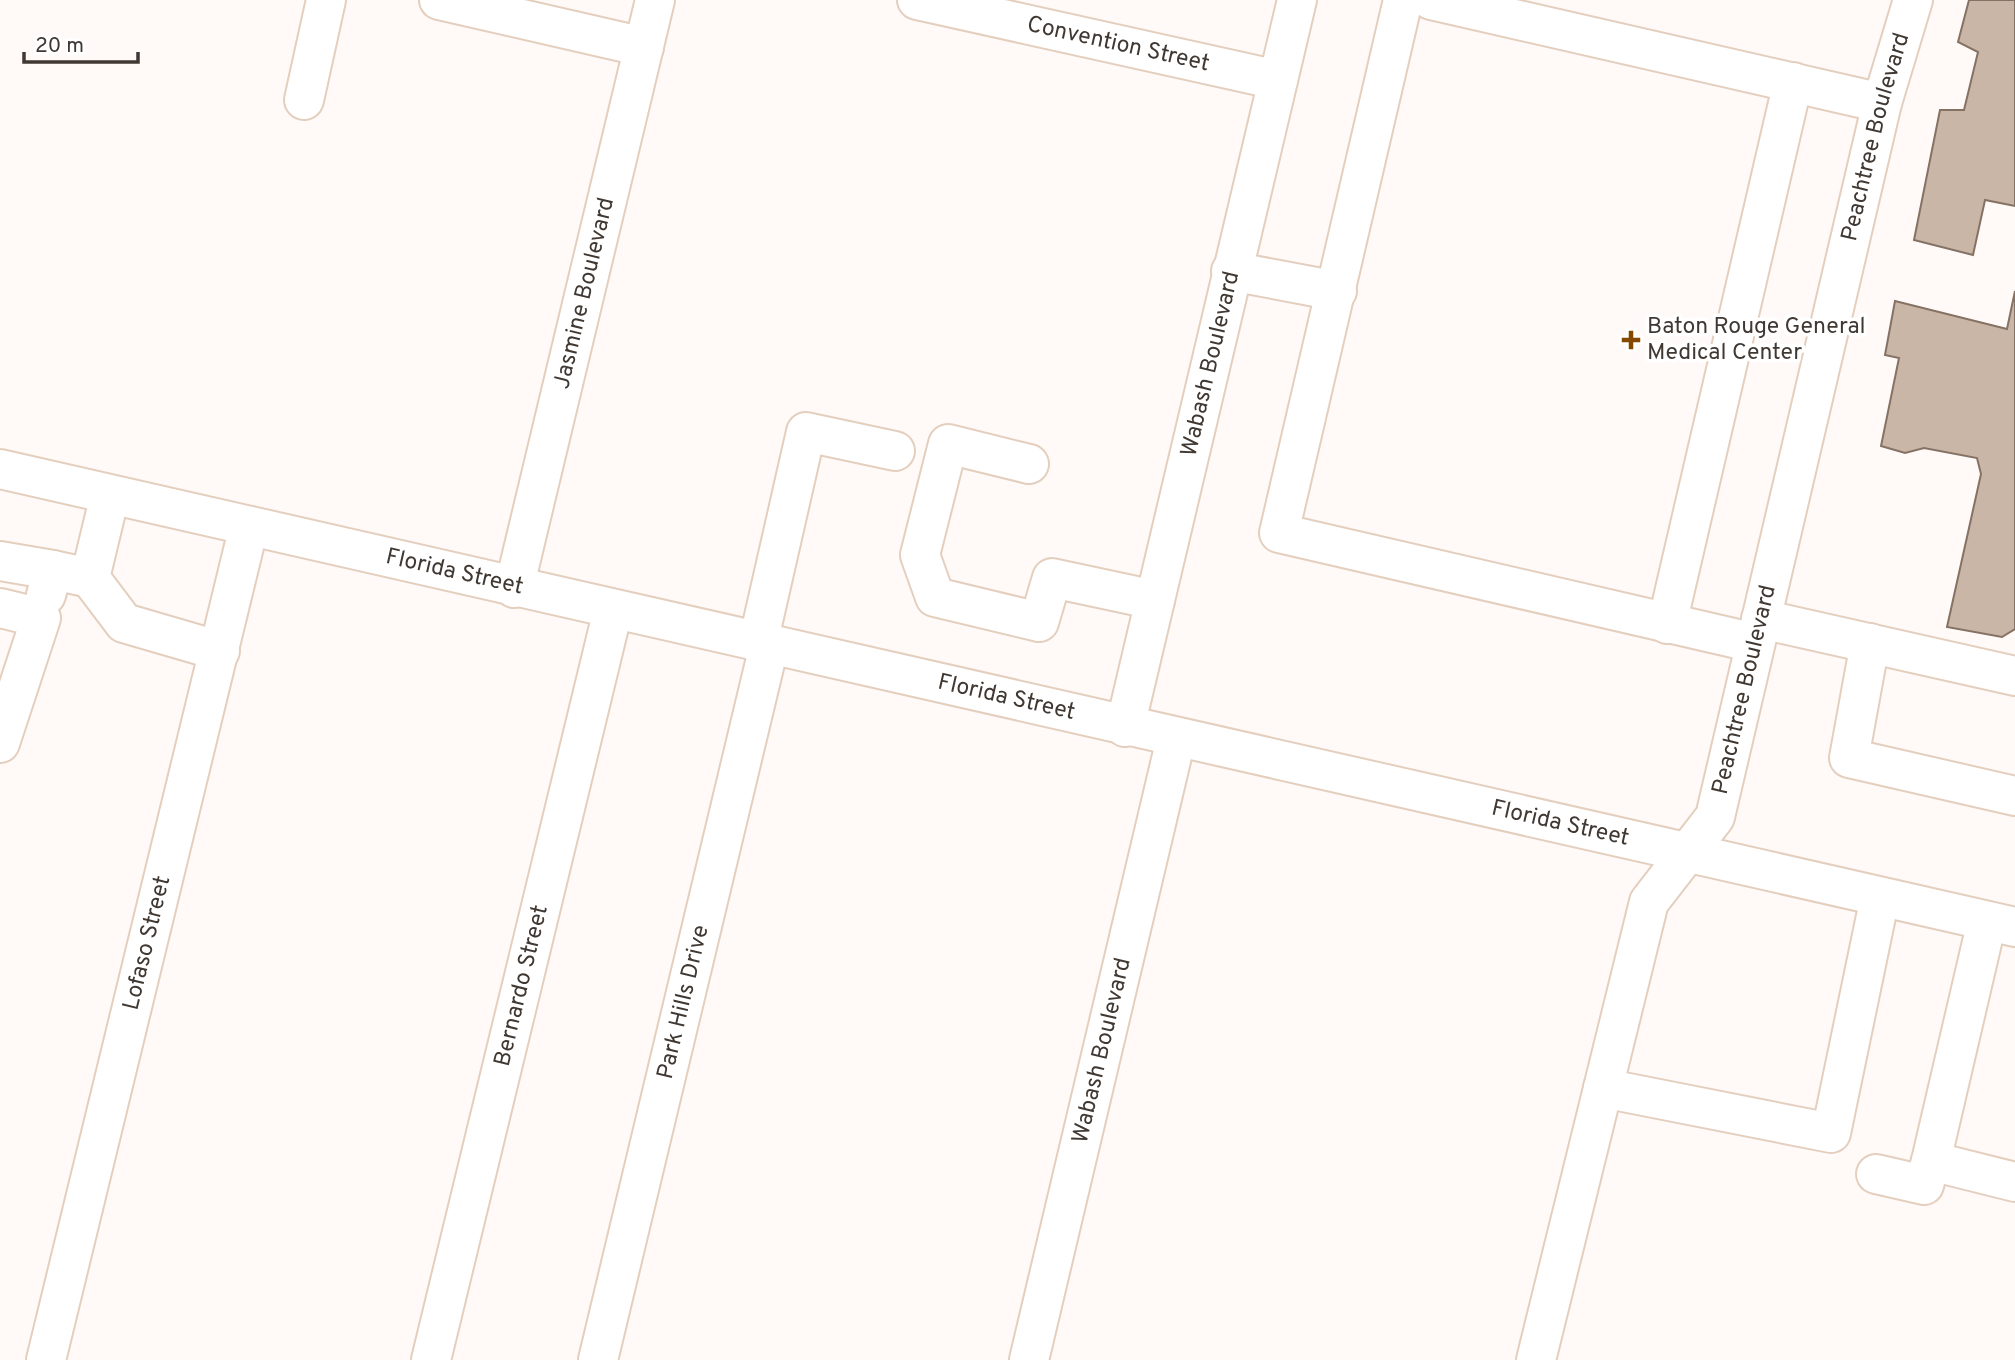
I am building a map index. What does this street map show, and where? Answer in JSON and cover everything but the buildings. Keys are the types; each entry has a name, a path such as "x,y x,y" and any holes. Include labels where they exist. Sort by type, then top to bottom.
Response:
{"street":[{"path":"304,100 326,0"},
{"path":"439,0 644,47"},
{"name":"Jasmine Boulevard","path":"514,588 655,0"},
{"name":"Convention Street","path":"917,0 1278,80"},
{"name":"Wabash Boulevard","path":"1125,727 1297,0"},
{"path":"1403,0 1279,533 1667,624 1870,643 2015,676"},
{"path":"1431,0 1882,103"},
{"name":"Peachtree Boulevard","path":"1536,1360 1649,902 1715,817 1882,103 1913,0"},
{"path":"1667,624 1793,82"},
{"path":"1231,271 1337,291"},
{"name":"Park Hills Drive","path":"598,1360 764,644 806,432 895,451"},
{"path":"1029,464 948,444 920,555 935,597 1039,622 1052,578 1155,600"},
{"name":"Florida Street","path":"2,477 110,495 249,526 1176,739 2001,924"},
{"path":"90,578 110,495"},
{"name":"Lofaso Street","path":"46,1360 249,526"},
{"path":"0,561 90,578 124,623 220,651"},
{"path":"0,743 41,618 53,570"},
{"path":"0,608 41,618"},
{"name":"Bernardo Street","path":"431,1360 613,610"},
{"path":"1870,643 1849,758 2015,796"},
{"name":"Wabash Boulevard","path":"1029,1360 1176,739"},
{"path":"1604,1088 1831,1133 1880,897"},
{"path":"1876,1174 1924,1185 2001,924"},
{"path":"1931,1161 2015,1182"}],"place":[{"name":"Baton Rouge General Medical Center","path":"1631,340"}]}
